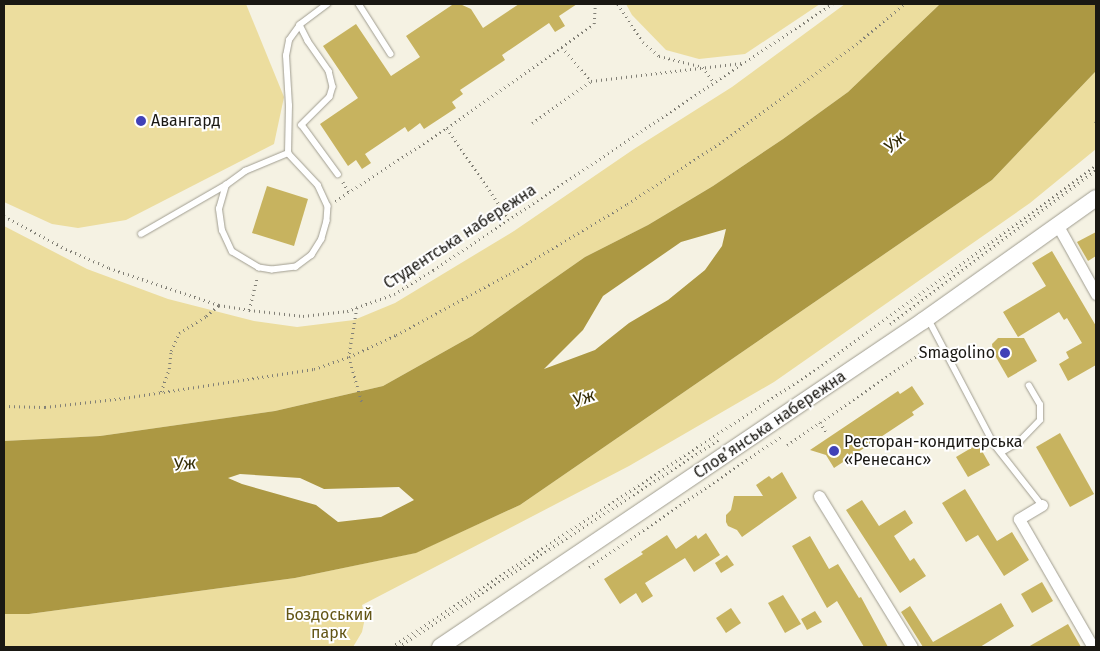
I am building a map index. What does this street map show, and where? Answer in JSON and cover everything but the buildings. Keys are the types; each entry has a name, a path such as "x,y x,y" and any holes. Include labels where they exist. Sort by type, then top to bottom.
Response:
{"street":[{"name":"Словʼянська набережна","path":"440,647 928,318 1096,198"},
{"path":"1058,226 1096,294"},
{"path":"818,496 912,647"},
{"path":"1042,505 1019,519 1093,647"}],"lane":[{"path":"226,185 219,209 222,231 232,252 259,268 272,270 296,267 312,255 322,239 327,221 328,206 318,185 288,153 289,106 286,56 288,40 300,25 328,4"},
{"path":"359,4 392,54"},
{"path":"300,25 308,41 329,71 333,87 330,97 302,125 338,174"},
{"path":"142,234 226,185 245,171 288,153"},
{"path":"928,318 985,428 1042,505"},
{"path":"1002,452 1019,442 1040,420 1040,405 1029,386"}],"path":[{"path":"333,202 447,128 594,24 595,4"},
{"path":"618,4 643,42 659,56 703,68 714,82"},
{"name":"Студентська набережна","path":"4,216 66,249 109,268 219,305 303,316 356,308 394,294 510,219 832,4"},
{"path":"4,406 45,407 161,392 314,369 348,357 396,335 509,274 627,204 723,141 860,41 904,4"},
{"path":"562,47 591,81"},
{"path":"532,123 591,81 744,63"},
{"path":"447,128 510,219"},
{"path":"391,647 818,368 1096,165"},
{"path":"889,324 1096,170"},
{"path":"248,310 259,268"},
{"path":"161,392 169,369 171,351 179,333 206,316 219,305"},
{"path":"356,308 348,357 362,402"},
{"path":"787,445 921,353"},
{"path":"820,422 826,432"},
{"path":"398,647 724,436"},
{"path":"589,567 782,436"}],"green space":[{"name":"Авангард","path":"4,4 246,4 284,97 274,144 126,220 78,228 52,224 4,202"},
{"path":"626,4 820,4 745,54 699,59 666,50 632,15"},
{"path":"845,4 940,4 848,92 783,139 713,186 648,225 585,257 472,336 383,386 275,411 100,436 4,441 4,226 87,269 168,299 254,321 297,327 354,320 395,303 514,231 634,149 732,87"},
{"name":"Боздоський парк","path":"1096,71 1096,149 1030,203 774,382 629,466 362,605 365,618 362,632 353,647 4,647 4,614 29,614 295,578 415,553 520,505 992,180"}],"water":[{"name":"Уж","path":"940,4 1096,4 1096,71 992,180 520,505 416,553 295,578 29,614 4,614 4,441 100,436 275,411 383,386 472,336 585,257 648,225 713,186 848,92","holes":["726,229 722,246 705,270 668,300 629,323 595,350 544,369 583,330 603,296 681,242","240,474 300,478 324,489 399,487 414,500 381,517 338,522 316,505 242,484 228,478"]}],"place":[{"name":"Авангард","path":"141,121"},
{"name":"Smagolino","path":"1005,353"},
{"name":"Ресторан-кондитерська «Ренесанс»","path":"834,451"}]}
